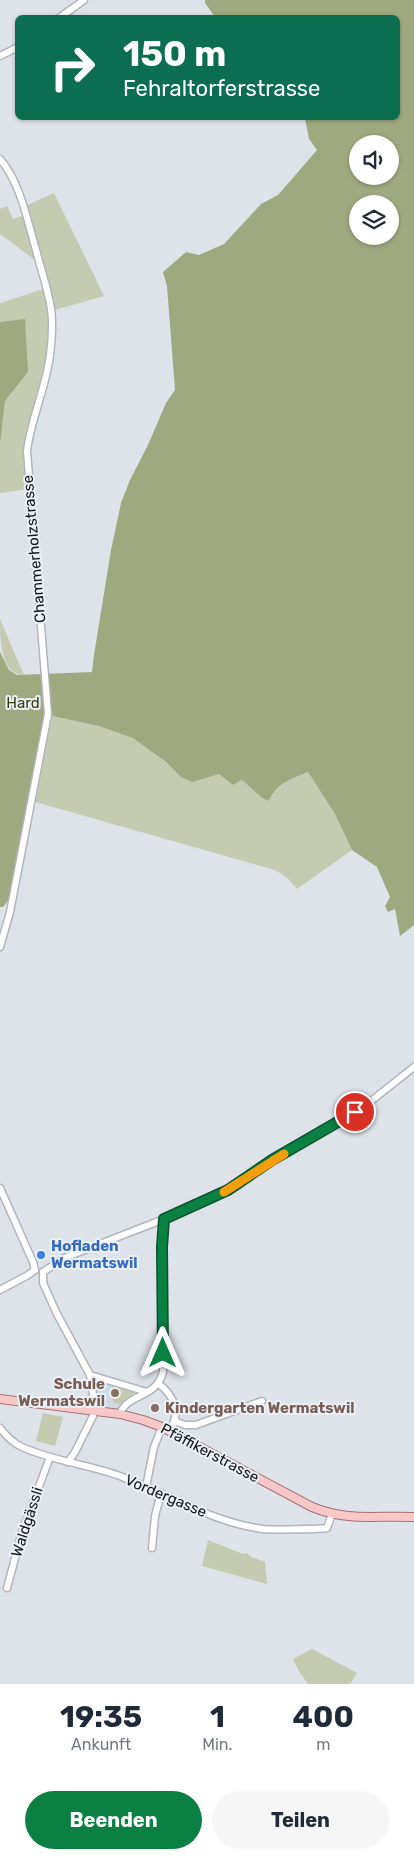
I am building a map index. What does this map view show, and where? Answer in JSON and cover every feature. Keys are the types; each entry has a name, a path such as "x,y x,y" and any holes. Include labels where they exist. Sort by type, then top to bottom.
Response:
{"main road":[{"name":"Pfäffikerstrasse","path":"0,1399 120,1414 143,1420 166,1429 300,1501 332,1514 351,1518 414,1517"}],"street":[{"path":"63,15 84,0"},
{"path":"0,56 15,48"},
{"name":"Chammerholzstrasse","path":"0,159 10,173 23,207 46,288 52,327 49,362 30,430 27,451 48,714 10,912 0,947"},
{"path":"0,1290 35,1270 43,1272 64,1258 164,1219 228,1190 272,1160 366,1105 414,1068"},
{"path":"0,1188 35,1270"},
{"path":"120,1414 125,1405 159,1384 163,1372 162,1247 164,1219"},
{"path":"43,1272 44,1283 57,1314 90,1375 94,1411 75,1452 68,1462"},
{"path":"90,1375 147,1392"},
{"path":"146,1487 154,1447 174,1421 173,1398 159,1384"},
{"path":"136,1398 138,1388"},
{"path":"174,1421 185,1425 196,1425 262,1401"},
{"name":"Vordergasse","path":"0,1428 15,1444 50,1457 118,1476 226,1520 263,1530 301,1528 322,1530 327,1528 332,1514"},
{"path":"75,1452 81,1465"},
{"name":"Waldgässli","path":"7,1588 22,1532 50,1457"},
{"path":"152,1548 155,1516 161,1493"}],"shaded area":[{"name":"Schule Wermatswil","path":"96,1378 136,1389 135,1394 116,1409 99,1407 95,1392"}],"green space":[{"name":"Hard","path":"205,0 414,0 414,925 400,936 395,909 388,912 385,906 390,897 377,867 352,850 335,814 308,772 280,786 269,801 262,798 242,780 233,785 219,774 192,782 181,777 166,762 133,738 99,726 48,715 13,895 3,907 0,907 0,652 9,670 17,675 92,672 111,550 121,503 166,403 175,390 167,286 163,272 186,252 199,255 224,244 261,204 278,195 317,150 309,139 305,120 400,120 400,15 214,15"},
{"path":"54,193 104,296 51,311 52,340 30,430 30,489 0,493 0,445 5,401 28,372 5,321 0,322 0,303 46,288 39,263 0,234 0,209 7,206 13,219 25,215 23,207"},
{"path":"25,319 28,372 5,401 0,445 0,322"},
{"path":"0,619 24,675 16,674 6,662 1,645"},
{"path":"48,714 102,727 133,738 152,751 181,777 219,774 233,785 242,780 262,798 269,801 276,790 285,783 308,772 335,814 352,850 297,889 286,877 271,869 32,801"},
{"path":"112,1383 135,1391 130,1398 119,1404 114,1403 112,1399"},
{"path":"43,1413 63,1417 55,1446 36,1441"},
{"path":"208,1540 243,1554 247,1553 251,1557 265,1562 267,1584 202,1566"},
{"path":"312,1649 357,1673 350,1684 308,1684 293,1659"}],"slow traffic":[{"path":"224,1192 284,1154"}],"place":[{"name":"Hofladen Wermatswil","path":"41,1255"},
{"name":"Schule Wermatswil","path":"115,1393"},
{"name":"Kindergarten Wermatswil","path":"155,1408"}],"route":[{"path":"163,1353 162,1228 164,1219 228,1190 272,1160 355,1112"}]}
